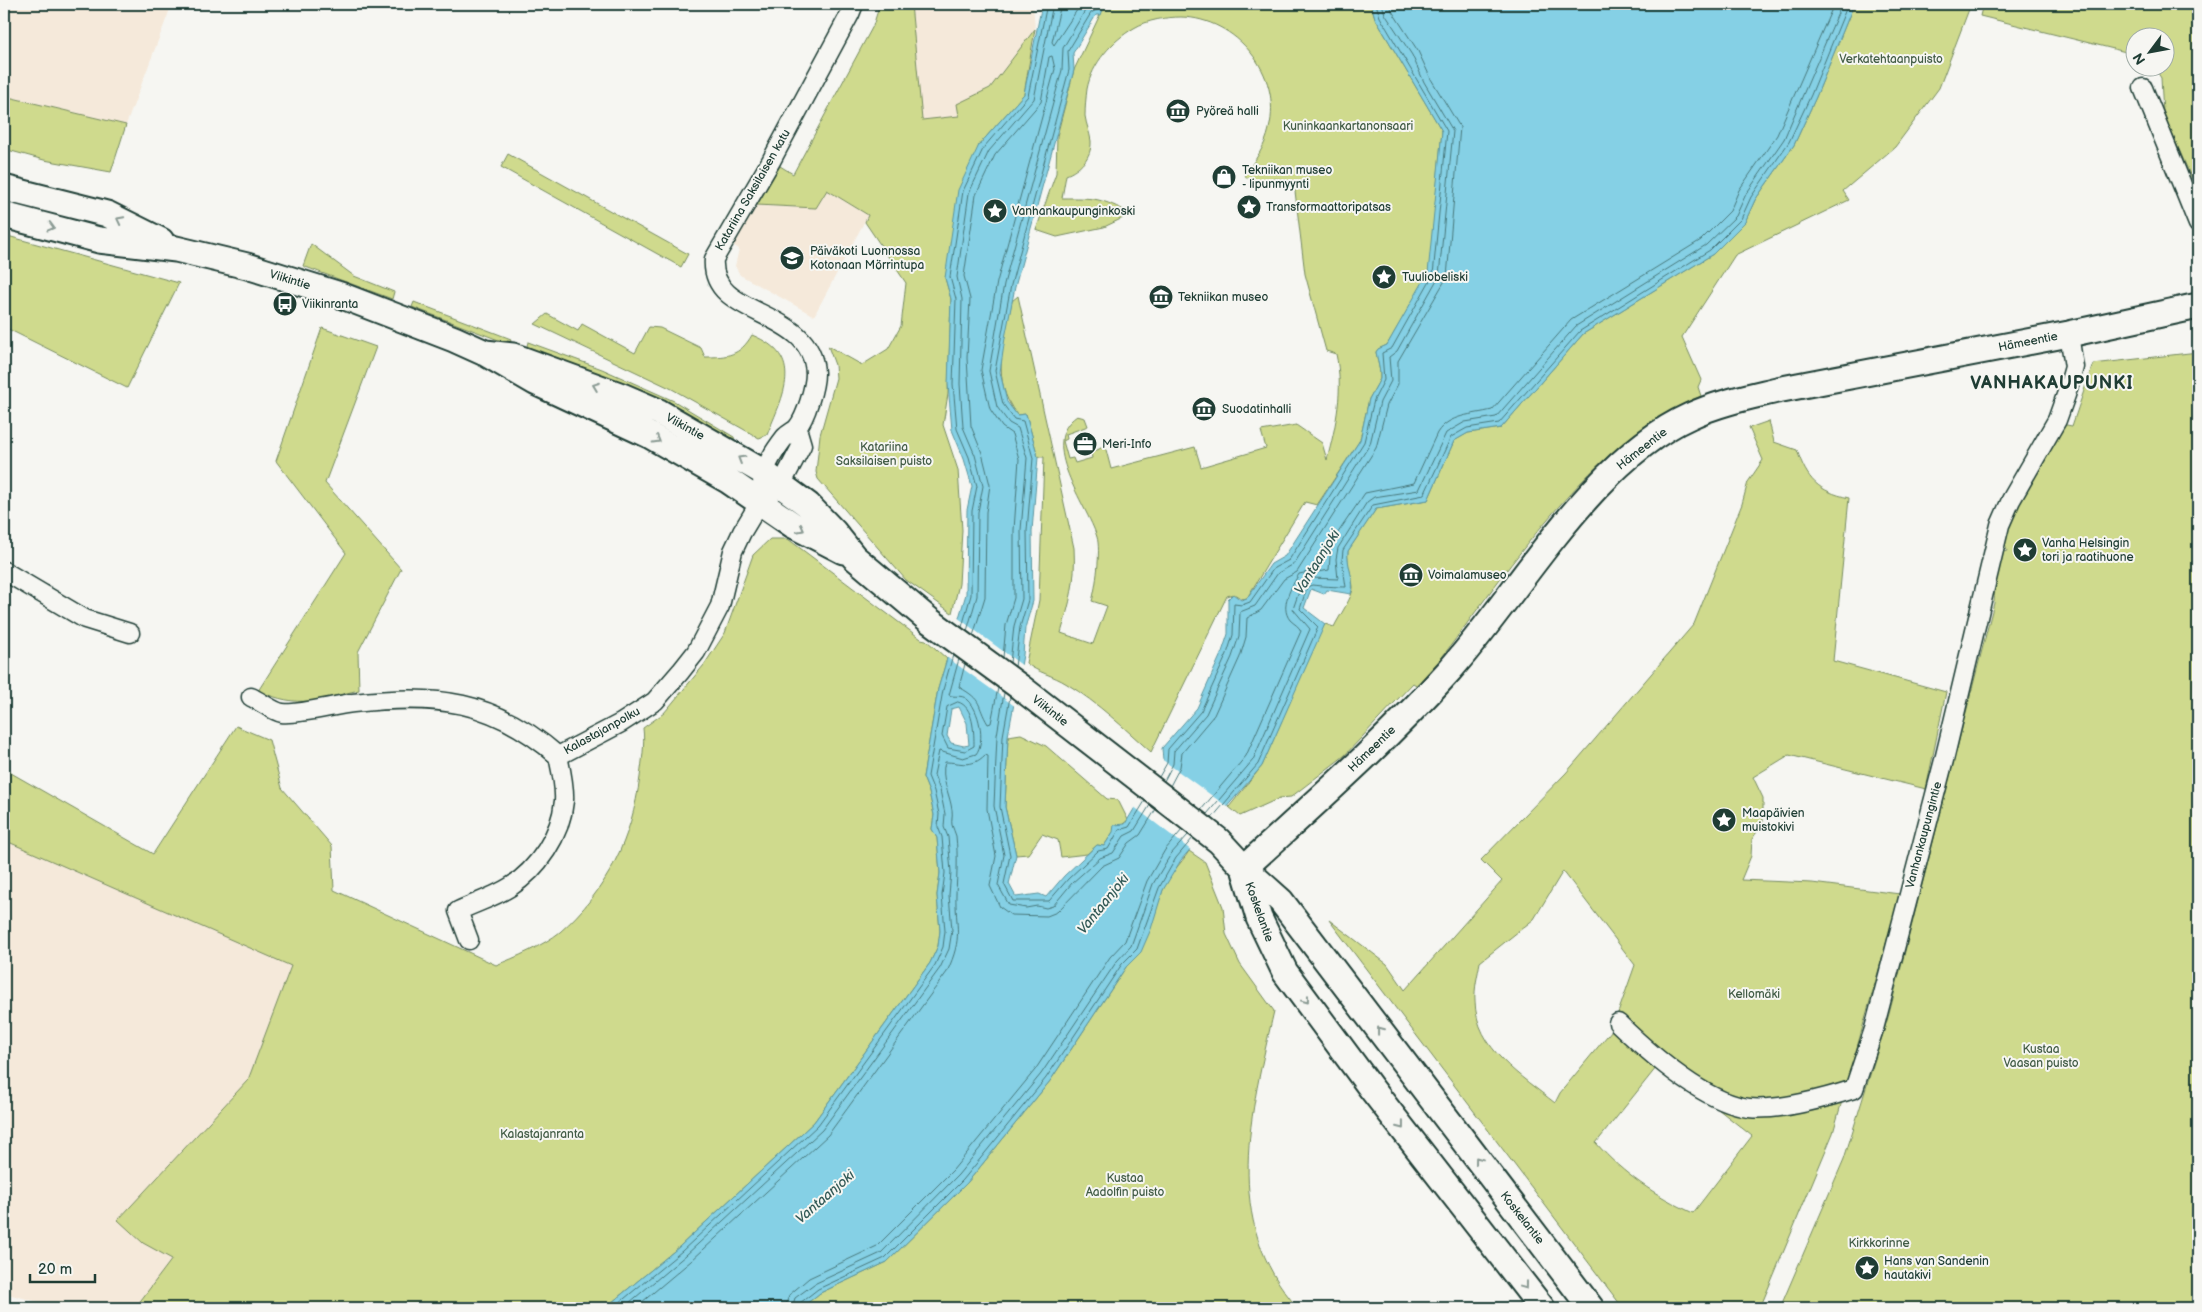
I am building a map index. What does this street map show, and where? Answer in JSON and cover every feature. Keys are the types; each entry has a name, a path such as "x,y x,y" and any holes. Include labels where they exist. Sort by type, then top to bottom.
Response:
{"main road":[{"name":"Viikintie","path":"4,188 107,214 176,248"},
{"name":"Viikintie","path":"4,215 99,240 176,248 246,266 340,295 485,353 535,382 648,435 760,502 793,525 854,557"},
{"name":"Hämeentie","path":"1244,868 1381,742 1449,671 1601,483 1639,448 1667,429 1690,416 1729,401 2068,334 2198,306"},
{"name":"Viikintie","path":"485,353 513,356 622,396 659,412 772,479 813,510 854,557 930,621 1020,687 1134,777 1209,833 1244,868"},
{"name":"Koskelantie","path":"1244,868 1259,918 1286,972 1377,1095 1542,1308"},
{"name":"Koskelantie","path":"1244,868 1281,901 1591,1308"}],"street":[{"name":"Katariina Saksilaisen katu","path":"772,479 802,445 798,428 810,400 813,386 815,373 811,357 793,330 726,294 718,284 713,271 714,259 771,161 854,4"},
{"path":"2143,88 2198,224"},
{"name":"Vanhankaupungintie","path":"1618,1024 1645,1049 1679,1075 1711,1095 1749,1108 1820,1099 1854,1089 1874,1028 1944,760 2000,525 2011,500 2057,420 2069,386 2074,366 2068,334"},
{"name":"Kalastajanpolku","path":"558,756 621,723 655,701 686,665 696,652 720,606 733,551 772,479"},
{"path":"4,571 85,619 130,633"},
{"name":"Kalastajanpolku","path":"251,697 281,712 352,703 427,699 468,706 488,710 511,722 539,739 558,756 563,778 564,801 560,820 547,848 528,872 511,886 458,911 469,940"}],"shaded area":[{"path":"4,4 172,4 126,125 4,96"},
{"path":"911,4 1033,4 1035,29 998,81 979,95 959,117 921,120"},
{"name":"Päiväkoti Luonnossa Kotonaan Mörrintupa","path":"827,190 868,215 814,316 740,275 735,266 739,249 733,245 757,205 816,208"},
{"path":"4,769 380,985 135,1308 61,1308 4,1293"}],"green space":[{"name":"Katariina Saksilaisen puisto","path":"880,4 911,4 922,120 959,116 957,104 990,88 1035,29 1024,94 979,145 945,278 951,299 948,394 943,425 958,470 962,530 959,584 952,613 906,580 818,479 816,472 820,435 836,378 835,365 828,346 862,365 888,349 901,326 906,283 865,222 868,215 827,190 816,208 757,205 780,166 793,174 873,26"},
{"name":"Kuninkaankartanonsaari","path":"1105,4 1371,4 1375,18 1442,131 1429,273 1387,345 1376,352 1380,379 1369,399 1360,440 1317,505 1305,502 1247,598 1242,599 1234,594 1227,596 1151,752 1078,691 1026,663 1039,600 1044,457 1038,457 1026,414 1017,415 1009,402 1001,374 1003,345 1012,301 1018,296 1074,548 1072,591 1061,633 1093,644 1107,606 1092,601 1098,569 1098,543 1092,523 1068,474 1063,457 1062,442 1066,428 1077,416 1085,418 1088,426 1066,434 1067,439 1063,441 1068,459 1073,458 1075,463 1092,458 1091,453 1105,446 1111,469 1195,447 1201,467 1266,448 1261,431 1296,425 1322,443 1327,460 1336,421 1339,381 1336,354 1326,351 1305,274 1294,183 1276,179 1256,182 1244,175 1259,154 1267,136 1271,108 1269,88 1262,70 1251,53 1237,38 1220,27 1201,20 1181,17 1163,18 1139,25 1111,46 1093,70 1087,89 1085,116 1091,147 1087,158 1080,167 1066,175 1062,198 1095,199 1126,211 1123,218 1104,227 1057,237 1036,230 1056,173 1057,136 1074,70"},
{"name":"Verkatehtaanpuisto","path":"1854,4 1971,4 1939,88 1895,147 1843,191 1849,200 1735,255 1682,337 1701,380 1698,387 1701,396 1658,418 1618,448 1580,483 1511,565 1419,687 1413,683 1344,756 1291,797 1280,798 1240,816 1229,807 1262,766 1320,633 1325,624 1334,627 1353,591 1348,551 1376,509 1428,500 1454,441 1468,433 1501,428 1583,334 1713,254 1745,222 1755,200 1794,145"},
{"path":"1983,4 2198,4 2198,193 2163,113 2161,78 2174,78 2174,28 2124,28 2124,52 1980,16"},
{"path":"4,96 126,125 111,172 44,160 4,149"},
{"path":"508,154 688,254 681,267 501,167"},
{"path":"4,235 179,283 127,388 4,327"},
{"path":"311,244 354,276 394,292 392,299 303,266"},
{"path":"414,302 511,339 509,344 412,307"},
{"path":"547,314 578,331 582,324 635,353 649,327 660,328 701,348 705,357 720,357 732,354 743,347 752,335 769,344 779,354 785,366 786,378 784,392 767,435 759,438 672,389 535,324"},
{"path":"322,328 376,347 325,483 401,569 358,652 359,690 309,701 298,701 273,697 258,691 346,553 276,461"},
{"path":"528,342 602,369 674,401 734,437 735,442 526,350"},
{"name":"Kustaa Vaasan puisto","path":"2198,352 2198,1308 1780,1308 1844,1159 1889,1014 1994,603 1999,564 2003,552 2007,551 2002,535 2061,424 2072,426 2093,364"},
{"name":"Kellomäki","path":"1769,421 1774,442 1797,450 1805,469 1815,483 1829,492 1849,498 1833,661 1946,692 1926,789 1789,755 1753,777 1763,798 1763,823 1752,839 1751,856 1741,880 1812,883 1900,894 1833,1133 1760,1308 1623,1308 1329,920 1387,964 1405,990 1502,881 1481,860 1566,773 1694,624 1742,504 1748,482 1763,460 1749,428","holes":["1563,871 1635,965 1612,1030 1560,1093 1555,1103 1515,1072 1492,1047 1483,1033 1477,1018 1475,996 1480,962 1534,919","1660,1063 1752,1136 1693,1213 1641,1183 1618,1165 1596,1143"]},
{"name":"Kalastajanranta","path":"770,539 788,539 921,639 926,640 947,659 938,689 923,777 929,792 934,815 932,829 937,838 940,873 937,895 940,931 938,946 930,963 814,1122 679,1247 605,1308 135,1308 172,1259 143,1243 118,1220 248,1080 291,966 4,840 4,769 153,854 236,726 269,740 282,788 332,846 334,890 496,965 529,951 560,932 577,916 604,881 624,842 631,821 640,777 643,728 664,713 704,665 725,633 753,555"},
{"path":"1021,734 1046,746 1107,799 1118,800 1128,820 1113,832 1104,846 1097,845 1087,854 1061,857 1058,840 1042,834 1028,854 1016,855 1005,807 1008,736"},
{"name":"Kustaa Aadolfin puisto","path":"1189,851 1205,862 1223,907 1226,934 1240,964 1274,1011 1257,1088 1251,1126 1248,1165 1250,1202 1258,1239 1274,1274 1298,1308 801,1308 820,1293 887,1262 967,1183 1050,1081 1126,967 1141,949 1146,940 1165,885"}],"water":[{"name":"Vantaanjoki","path":"1042,4 1105,4 1101,15 1096,15 1073,53 1074,70 1015,287 1000,372 1007,402 1017,415 1026,414 1038,457 1032,531 1033,601 1025,628 1023,655 1008,736 1005,807 1016,855 1009,884 1016,897 1039,894 1046,897 1064,876 1097,845 1104,846 1113,832 1114,825 1125,824 1163,761 1162,748 1197,708 1228,634 1228,599 1233,594 1241,600 1247,598 1271,564 1285,556 1360,440 1369,399 1380,379 1376,352 1387,345 1428,273 1442,131 1375,18 1371,4 1854,4 1794,145 1755,200 1745,222 1713,254 1583,334 1501,428 1468,433 1454,441 1428,500 1376,509 1348,551 1352,584 1351,594 1327,590 1324,594 1311,589 1304,608 1325,624 1262,766 1181,860 1163,890 1151,929 1141,952 1126,967 1050,1081 967,1183 887,1262 820,1293 801,1308 605,1308 679,1247 814,1122 930,963 938,946 940,931 937,895 940,873 937,838 932,829 934,815 929,792 923,777 938,689 966,594 967,510 972,486 964,459 952,430 948,384 951,299 945,278 958,190 979,145 1024,94","holes":["959,707 967,723 969,745 964,746 951,743 947,736 951,709"]}],"pier":[{"path":"957,617 1023,666 1016,707 945,656"},
{"path":"1160,758 1229,808 1192,851 1133,806"}],"waterway":[{"path":"2198,359 2195,367 2198,390"},
{"path":"2198,398 2198,424"}],"place":[{"name":"Pyöreä halli","path":"1178,111"},
{"name":"Tekniikan museo - lipunmyynti","path":"1224,177"},
{"name":"Transformaattoripatsas","path":"1249,207"},
{"name":"Vanhankaupunginkoski","path":"995,211"},
{"name":"Päiväkoti Luonnossa Kotonaan Mörrintupa","path":"792,258"},
{"name":"Tuuliobeliski","path":"1384,277"},
{"name":"Tekniikan museo","path":"1161,297"},
{"name":"Viikinranta","path":"285,304"},
{"name":"Suodatinhalli","path":"1204,409"},
{"name":"Meri-Info","path":"1085,444"},
{"name":"Vanha Helsingin tori ja raatihuone","path":"2025,550"},
{"name":"Voimalamuseo","path":"1411,575"},
{"name":"Maapäivien muistokivi","path":"1724,820"},
{"name":"Hans van Sandenin hautakivi","path":"1867,1268"}],"district":[{"name":"VANHAKAUPUNKI","path":"2052,383"}],"park label":[{"name":"Kirkkorinne","path":"1879,1243"}]}
